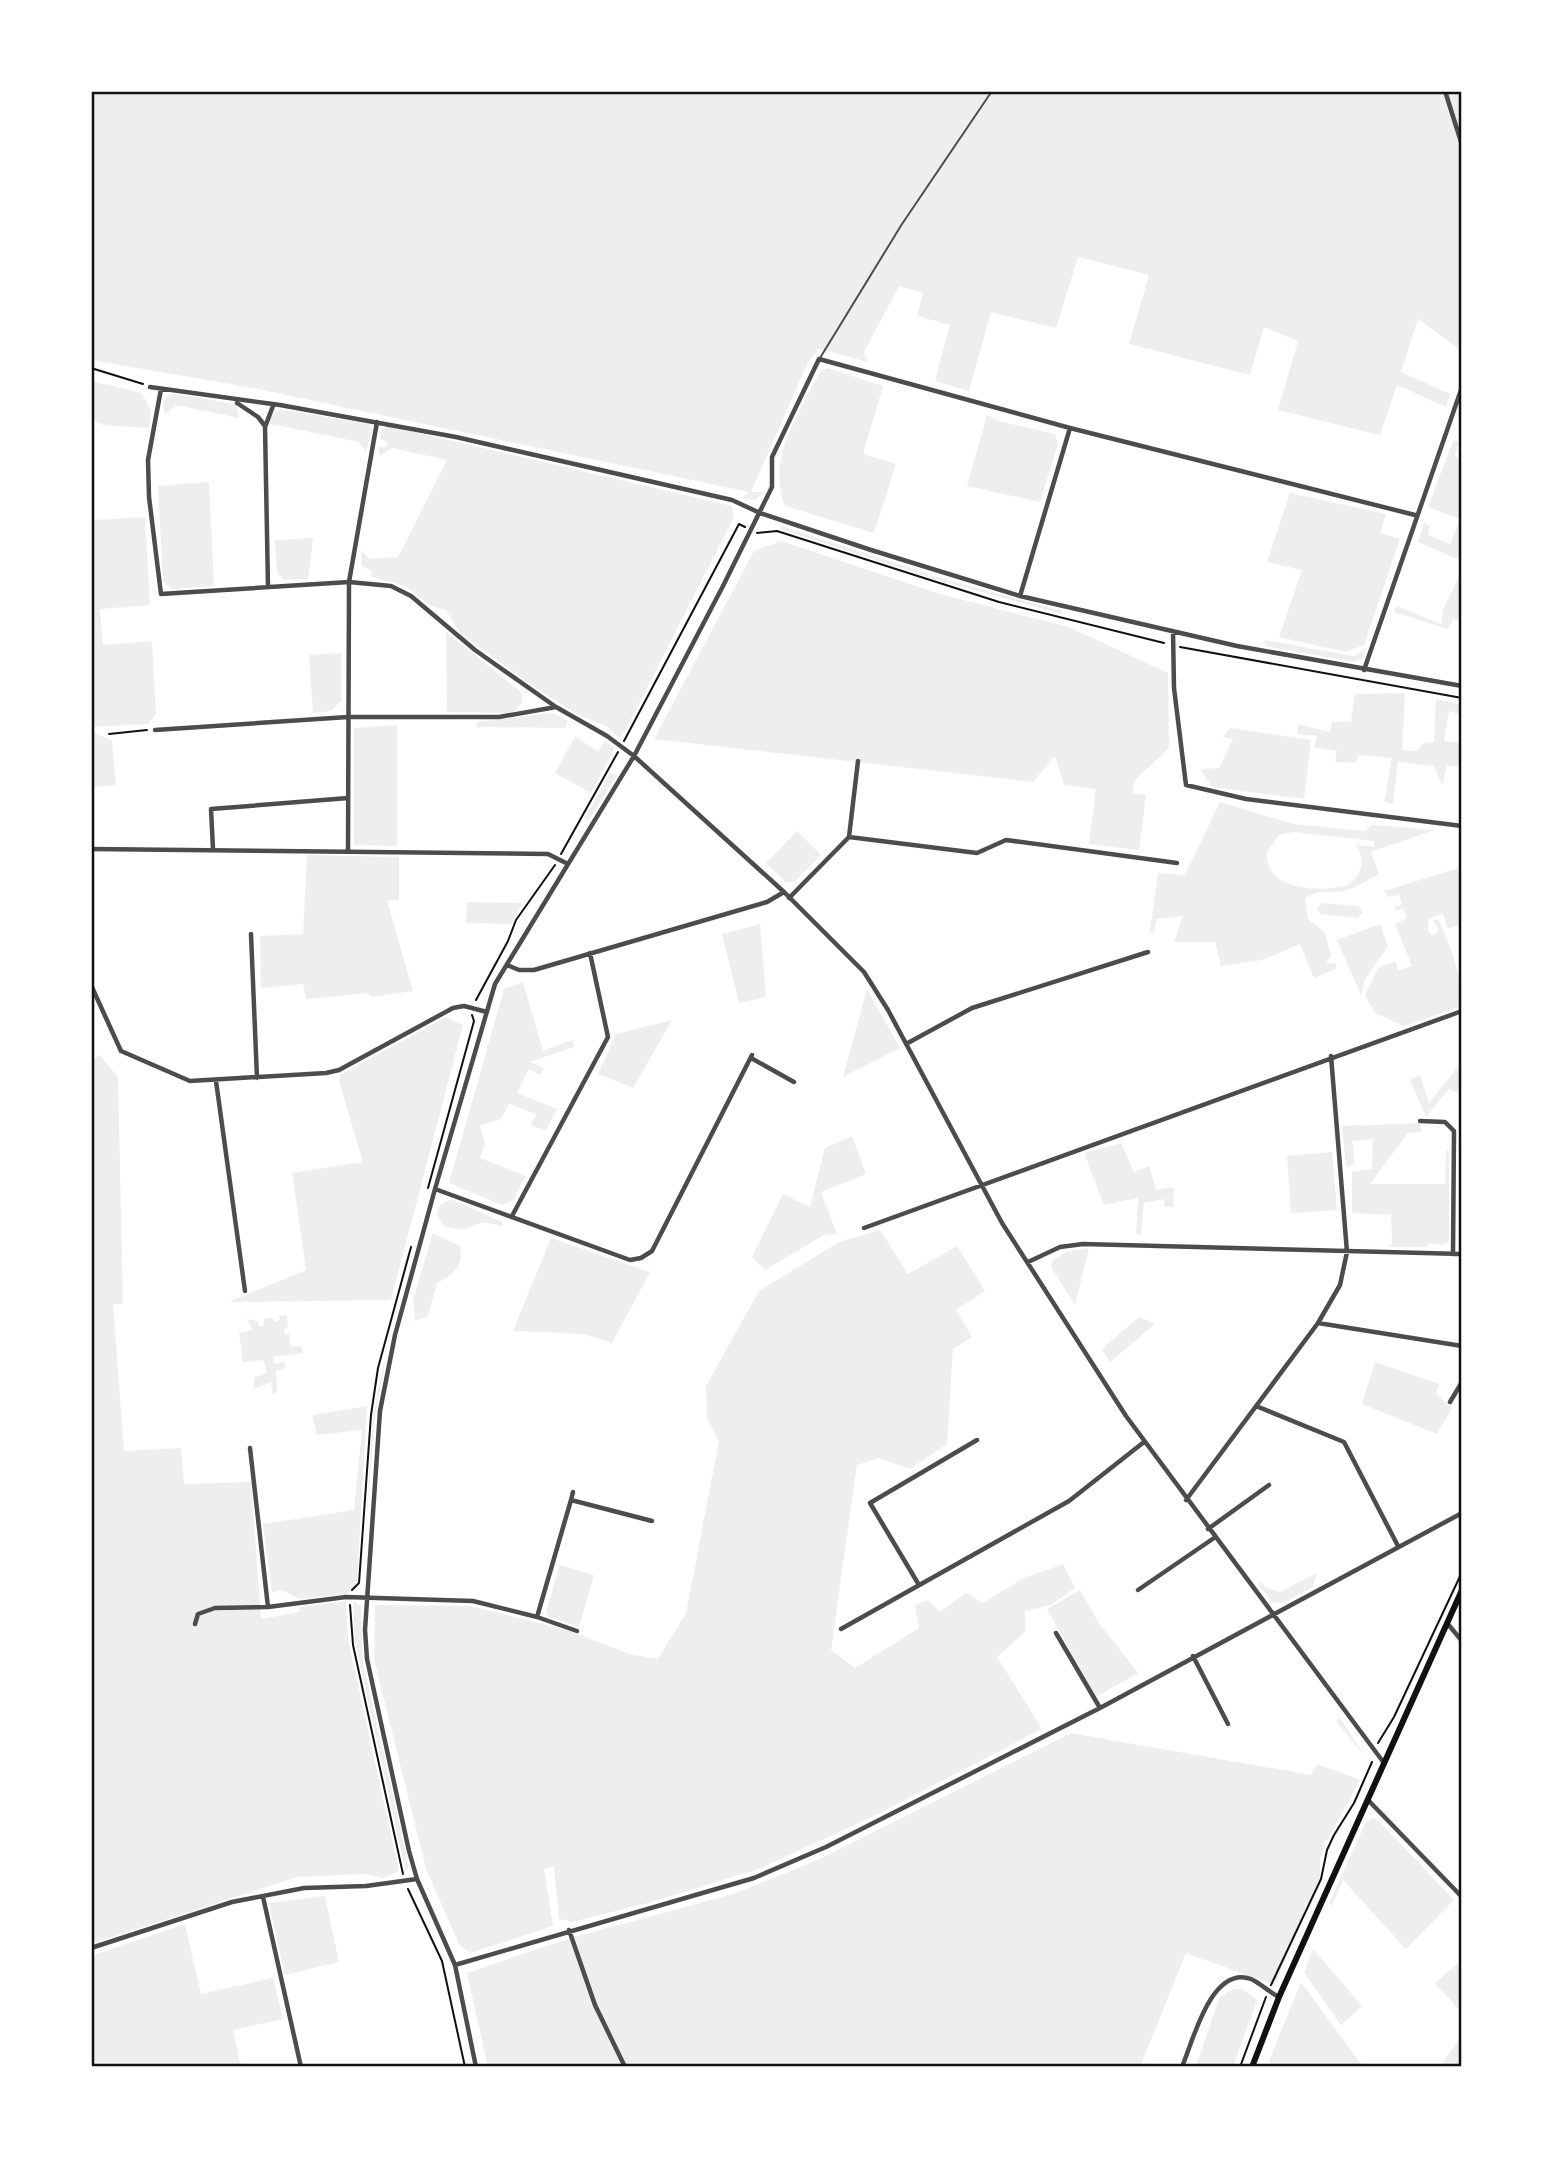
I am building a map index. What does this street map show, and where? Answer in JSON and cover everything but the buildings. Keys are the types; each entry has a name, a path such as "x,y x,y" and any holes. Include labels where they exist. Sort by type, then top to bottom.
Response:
{"main road":[{"path":"1252,2067 1279,1997 1462,1590"}],"street":[{"path":"1445,91 1462,145"},
{"path":"476,2067 455,1965 417,1879 367,1659 367,1597 380,1411 396,1335 435,1189 495,985 634,756 760,513 772,487 772,457 819,359 1070,428 1415,515"},
{"path":"150,387 377,422 732,500 760,513 1020,596 1364,670 1462,686"},
{"path":"1364,670 1415,515 1462,387"},
{"path":"161,389 148,460 149,497 160,594 349,582 384,585 404,591 475,649 556,707 607,736 634,756 784,892 864,972 981,1184 1144,1442 1384,1763"},
{"path":"230,399 249,410 265,427"},
{"path":"268,587 265,427 274,406"},
{"path":"348,851 349,582 377,422"},
{"path":"1020,596 1070,428"},
{"path":"1173,631 1174,688 1186,785 1246,799 1462,826"},
{"path":"155,730 348,717 499,716 556,707"},
{"path":"789,898 849,837 858,761"},
{"path":"213,849 211,809 348,798"},
{"path":"849,837 977,853 1006,840 1177,863"},
{"path":"91,849 548,854 568,864"},
{"path":"507,965 527,971 767,902 784,892"},
{"path":"251,934 257,1078"},
{"path":"906,1044 972,1008 1148,952"},
{"path":"512,1216 608,1037 590,953"},
{"path":"91,985 121,1051 190,1081 339,1070 453,1008 464,1006 487,1012"},
{"path":"864,1228 1331,1056 1462,1011"},
{"path":"435,1189 630,1261 652,1251 752,1056 794,1082"},
{"path":"1186,1500 1318,1322 1340,1285 1347,1252 1331,1056"},
{"path":"216,1081 245,1290"},
{"path":"1420,1121 1445,1122 1454,1131 1453,1254"},
{"path":"1028,1262 1052,1250 1078,1244 1462,1254"},
{"path":"1318,1322 1462,1346"},
{"path":"1450,1402 1462,1382"},
{"path":"1256,1406 1344,1442 1398,1546"},
{"path":"919,1585 870,1503 977,1440"},
{"path":"841,1629 1069,1501 1144,1442"},
{"path":"250,1448 268,1607"},
{"path":"1208,1529 1269,1485"},
{"path":"537,1617 573,1492"},
{"path":"570,1500 652,1521"},
{"path":"455,1965 754,1878 826,1847 1100,1708 1462,1513"},
{"path":"1138,1590 1214,1538"},
{"path":"195,1624 198,1614 215,1608 268,1607 346,1597 367,1597 473,1601 577,1630"},
{"path":"1446,1622 1462,1641"},
{"path":"1056,1633 1100,1708"},
{"path":"1193,1657 1228,1724"},
{"path":"1367,1799 1462,1897"},
{"path":"91,1948 232,1902 304,1888 366,1886 417,1879"},
{"path":"263,1897 301,2067"},
{"path":"569,1930 595,2005 625,2067"},
{"path":"1182,2067 1210,1999 1221,1985 1238,1978 1250,1979 1279,1997"}],"lane":[{"path":"819,359 902,224 992,91"}],"path":[{"path":"91,368 111,372 150,387"},
{"path":"623,743 739,524 747,528"},
{"path":"755,533 777,530 999,602 1164,643"},
{"path":"1179,647 1462,698"},
{"path":"109,734 155,730"},
{"path":"560,855 618,751"},
{"path":"473,1004 515,926 555,865"},
{"path":"471,1013 473,1025"},
{"path":"350,1592 359,1583 371,1415"},
{"path":"1377,1744 1394,1717 1462,1572"},
{"path":"350,1601 353,1645 403,1875"},
{"path":"1271,1986 1321,1879 1330,1842 1354,1803 1373,1759"},
{"path":"406,1885 442,1961 465,2067"},
{"path":"1240,2067 1266,1997"}],"shaded area":[{"path":"91,91 1462,91 1462,351 1418,319 1401,372 1450,394 1446,407 1397,385 1380,435 1278,410 1298,341 1264,327 1250,375 1129,344 1149,275 1078,257 1056,328 991,312 969,391 935,381 950,325 917,316 923,293 899,286 864,352 868,362 819,349 808,362 751,492 765,492 755,500 742,498 749,492 253,388 91,360"},
{"path":"828,368 883,386 863,454 896,464 874,533 785,506 779,471 782,454 795,420 820,371"},
{"path":"91,381 142,393 151,411 149,428 103,425 91,419"},
{"path":"169,395 230,403 237,407 239,418 176,405 165,414 163,403"},
{"path":"280,409 369,424 372,429 366,452 359,442 270,424 270,416"},
{"path":"987,415 999,421 1055,434 1058,444 1040,502 967,486"},
{"path":"389,426 732,506 734,517 623,735 619,738 608,727 578,715 530,684 460,633 446,610 431,606 405,586 372,577 371,571 362,566 361,550 370,559 398,557 447,460 392,448 380,456 378,447 387,447 387,442 380,439 381,430"},
{"path":"1453,441 1459,441 1455,456 1462,459 1460,519 1428,507"},
{"path":"209,482 214,586 172,589 163,581 158,486"},
{"path":"1290,493 1386,514 1380,533 1400,539 1364,645 1346,652 1279,637 1302,570 1267,562"},
{"path":"91,495 93,520 145,517 150,605 100,609 103,645 152,641 156,714 148,724 91,727"},
{"path":"1460,520 1462,561 1418,542 1424,523 1430,526 1428,535 1450,544"},
{"path":"782,526 929,574 928,577 780,529"},
{"path":"313,538 308,579 284,580 277,572 275,540"},
{"path":"781,541 940,594 1069,627 1168,673 1169,748 1134,781 1133,793 1146,795 1139,850 1089,844 1096,789 1064,785 1055,756 1033,782 654,739 754,551"},
{"path":"1462,570 1462,621 1453,619 1448,629 1394,612 1396,606 1441,624 1443,610"},
{"path":"930,575 1062,611 1062,614 930,578"},
{"path":"446,632 522,693 522,702 513,713 447,712"},
{"path":"1264,640 1353,656 1365,650 1363,658 1354,662 1265,646"},
{"path":"341,653 341,701 331,711 313,713 309,655"},
{"path":"1405,693 1402,750 1417,751 1424,743 1434,742 1436,699 1462,705 1462,714 1449,711 1444,741 1462,743 1462,766 1447,766 1442,785 1434,766 1398,762 1393,804 1384,802 1392,758 1359,755 1356,763 1335,762 1337,751 1314,747 1317,736 1297,734 1298,724 1330,732 1332,722 1351,721 1355,694"},
{"path":"551,713 568,721 565,728 476,727 478,722"},
{"path":"397,725 397,846 354,845 354,728"},
{"path":"1230,728 1311,740 1304,799 1212,787 1200,769 1219,768 1233,739 1223,737"},
{"path":"91,731 112,741 116,785 91,787"},
{"path":"575,736 598,752 605,741 615,748 591,793 555,773"},
{"path":"610,773 617,775 589,820 584,819"},
{"path":"1220,802 1294,824 1365,831 1372,825 1434,830 1371,852 1379,874 1366,881 1343,891 1321,892 1305,898 1308,919 1325,933 1331,956 1326,963 1335,963 1337,968 1314,978 1300,944 1262,960 1221,966 1215,942 1174,942 1183,916 1157,919 1153,934 1150,932 1158,873 1185,875","holes":["1294,832 1374,841 1374,847 1356,845 1361,856 1361,868 1356,878 1346,886 1321,889 1295,885 1283,881 1268,865 1267,852 1279,835"]},
{"path":"797,831 821,855 794,882 786,882 766,863"},
{"path":"307,855 399,857 399,900 387,900 413,991 371,997 368,993 306,999 303,984 261,988 260,936 303,934"},
{"path":"1462,867 1462,924 1448,929 1443,913 1428,919 1428,931 1432,935 1437,933 1438,928 1433,921 1438,919 1455,961 1462,1006 1404,1026 1375,1013 1365,996 1378,968 1395,961 1398,970 1412,966 1395,924 1407,918 1403,908 1396,911 1395,907 1402,904 1399,895 1388,897 1384,891"},
{"path":"467,902 523,903 512,924 466,923"},
{"path":"1322,903 1358,906 1363,913 1357,918 1321,914 1317,909"},
{"path":"760,924 766,997 739,1003 722,934"},
{"path":"1380,924 1388,946 1365,979 1361,995 1337,940"},
{"path":"523,982 543,1051 572,1040 574,1047 530,1062 544,1068 540,1075 529,1069 517,1093 557,1109 546,1131 531,1125 536,1114 509,1104 501,1119 480,1126 485,1143 480,1158 526,1176 513,1200 502,1205 449,1183 504,989"},
{"path":"867,989 900,1048 843,1077"},
{"path":"446,1017 463,1025 391,1300 229,1302 306,1270 292,1173 363,1162 339,1081 340,1075"},
{"path":"672,1020 633,1088 598,1074 616,1034"},
{"path":"100,1055 118,1077 123,1304 113,1304 124,1451 181,1448 184,1484 251,1482 261,1619 300,1612 299,1607 346,1601 348,1639 399,1871 383,1878 367,1874 297,1877 91,1944 91,1060"},
{"path":"1460,1064 1462,1094 1449,1089 1426,1117 1410,1080 1420,1075 1429,1103"},
{"path":"1420,1123 1421,1132 1408,1133 1370,1184 1445,1184 1446,1150 1449,1151 1449,1241 1442,1245 1429,1243 1427,1247 1387,1247 1392,1244 1391,1215 1352,1213 1352,1172 1372,1169 1373,1139 1352,1141 1355,1164 1346,1167 1342,1126"},
{"path":"852,1136 866,1174 821,1192 837,1234 824,1235 765,1270 752,1257 783,1194 810,1207 825,1148"},
{"path":"1121,1143 1134,1172 1149,1166 1156,1190 1174,1187 1173,1207 1164,1207 1165,1199 1144,1203 1141,1235 1136,1234 1138,1198 1104,1205 1084,1153"},
{"path":"1332,1152 1337,1210 1291,1213 1287,1156"},
{"path":"451,1199 502,1222 502,1226 483,1222 461,1230 443,1226 437,1215 439,1206"},
{"path":"880,1230 908,1274 957,1246 985,1291 956,1310 972,1337 953,1349 947,1444 910,1469 879,1458 857,1465 831,1650 855,1668 919,1628 915,1605 928,1600 940,1612 966,1593 983,1603 1022,1579 1063,1564 1075,1588 1051,1605 1025,1611 1025,1632 997,1657 1042,1729 876,1815 759,1869 648,1903 572,1922 559,1919 554,1866 544,1869 553,1926 470,1953 459,1944 426,1869 374,1659 375,1605 471,1606 567,1630 630,1654 658,1659 686,1613 719,1441 707,1418 706,1386 759,1291 839,1242"},
{"path":"433,1233 460,1246 459,1265 453,1273 437,1283 428,1316 415,1321 413,1300"},
{"path":"551,1238 650,1272 612,1343 583,1334 513,1331"},
{"path":"1089,1248 1075,1305 1051,1267 1053,1260 1066,1252"},
{"path":"287,1315 288,1327 284,1329 285,1335 289,1333 291,1347 301,1346 303,1353 273,1357 274,1364 284,1362 286,1367 276,1372 277,1392 272,1394 271,1382 254,1389 254,1378 266,1373 264,1360 243,1362 239,1333 252,1330 247,1319 257,1321 260,1327 264,1325 264,1319 271,1317 275,1322 280,1320 279,1316"},
{"path":"1139,1317 1155,1324 1110,1362 1102,1349"},
{"path":"393,1318 375,1415 363,1566 373,1415"},
{"path":"1375,1362 1439,1384 1436,1394 1452,1408 1437,1434 1362,1404"},
{"path":"367,1406 357,1583 347,1594 300,1599 281,1590 272,1592 263,1524 354,1510 362,1430 317,1435 312,1415"},
{"path":"560,1565 594,1575 579,1627 549,1617 546,1611"},
{"path":"1317,1573 1313,1587 1284,1603 1272,1602 1258,1584 1261,1581 1266,1588 1280,1592"},
{"path":"1080,1590 1099,1623 1138,1673 1096,1697 1047,1609"},
{"path":"353,1601 361,1606 363,1663 409,1866 406,1873 355,1642"},
{"path":"1340,1718 1366,1758 1336,1721"},
{"path":"1071,1733 1311,1775 1317,1764 1360,1780 1327,1841 1325,1840 1320,1858 1320,1876 1306,1914 1306,1901 1304,1913 1275,1985 1186,1953 1140,2067 488,2067 467,1973 567,1939 733,1894 818,1860"},
{"path":"1372,1818 1378,1820 1454,1900 1406,1949 1343,1880 1332,1906 1329,1903 1366,1822"},
{"path":"325,1896 339,1962 285,1975 269,1903"},
{"path":"185,1924 201,1994 273,1978 283,2019 233,2030 241,2067 91,2067 91,1956"},
{"path":"1313,1949 1362,2006 1341,2025 1304,1973"},
{"path":"1462,1960 1462,2013 1435,1983"},
{"path":"1301,1982 1363,2067 1274,2067 1269,2061"},
{"path":"1232,1989 1243,1989 1257,2000 1233,2067 1196,2067 1219,1998"},
{"path":"1462,2034 1462,2067 1440,2067"}]}
